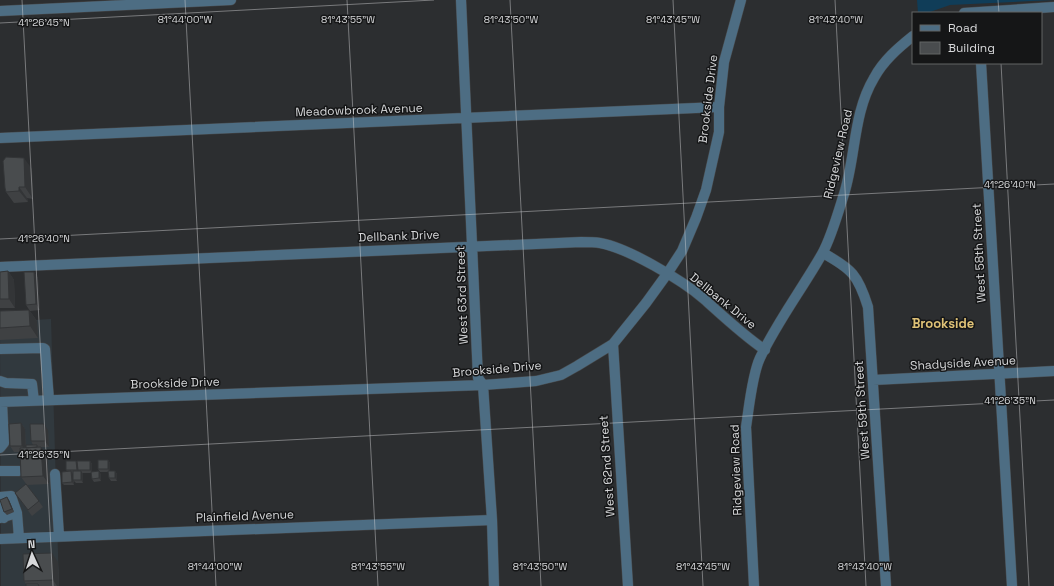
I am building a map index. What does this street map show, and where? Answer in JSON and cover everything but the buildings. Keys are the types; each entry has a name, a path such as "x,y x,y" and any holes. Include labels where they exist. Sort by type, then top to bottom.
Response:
{"street":[{"path":"0,10 231,0"},
{"name":"West 63rd Street","path":"461,0 478,378 484,385 492,520 494,586"},
{"name":"Brookside Drive","path":"1,402 484,385 536,381 561,375 613,344 667,274 684,244 696,218 706,190 719,132 719,107 724,62 741,0"},
{"path":"978,12 1054,7"},
{"name":"Ridgeview Road","path":"754,586 746,427 749,406 760,360 823,253 844,194 854,152 858,123 865,97 874,78 886,61 912,37"},
{"name":"West 58th Street","path":"981,64 1012,586"},
{"name":"Meadowbrook Avenue","path":"0,138 719,107"},
{"name":"Dellbank Drive","path":"0,267 473,246 581,242 601,243 633,256 667,274 703,298 733,326 765,350"},
{"name":"West 59th Street","path":"823,253 842,264 861,284 868,307 874,380 886,586"},
{"name":"West 62nd Street","path":"613,344 628,586"},
{"path":"0,349 43,348 45,351 49,400"},
{"name":"Shadyside Avenue","path":"874,380 1054,371"},
{"path":"0,381 15,384 48,383"},
{"path":"32,384 34,401"},
{"path":"0,448 4,443 1,422 1,402"},
{"path":"0,471 19,471"},
{"path":"55,474 59,536"},
{"path":"0,497 11,496 17,514 19,538"},
{"path":"0,505 2,518 17,514"},
{"name":"Plainfield Avenue","path":"0,539 492,520"}],"shaded area":[{"path":"917,0 1054,0 950,5 930,12 918,12"},
{"path":"51,319 59,586 1,586 0,322"}],"district":[{"name":"Brookside","path":"943,323"}]}
